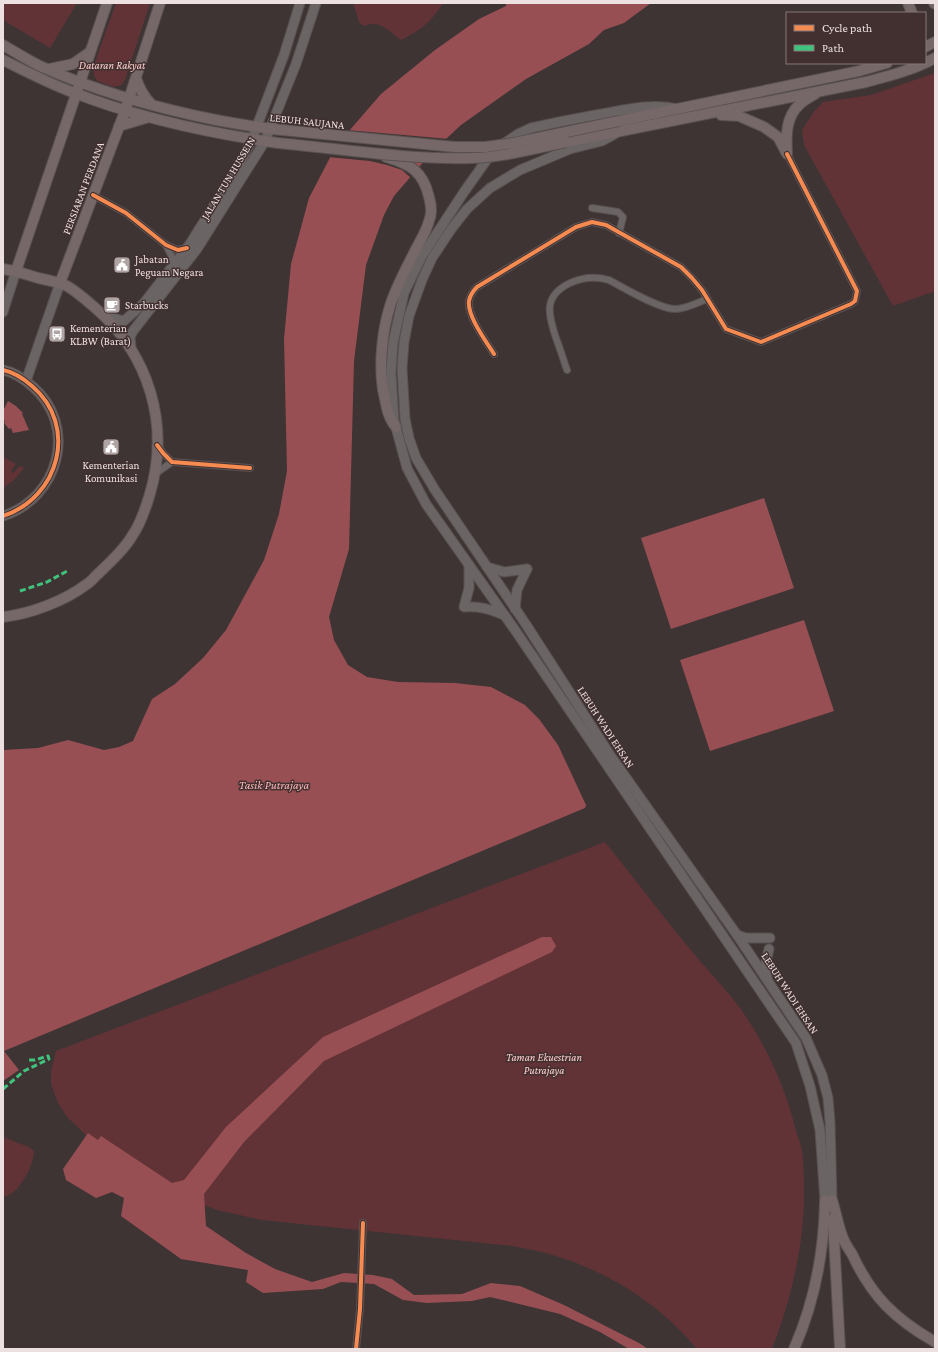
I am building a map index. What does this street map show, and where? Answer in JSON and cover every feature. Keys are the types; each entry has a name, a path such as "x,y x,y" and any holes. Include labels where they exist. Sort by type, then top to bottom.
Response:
{"main road":[{"path":"3,312 70,108 107,3"},
{"name":"PERSIARAN PERDANA","path":"26,381 60,283 125,111 160,3"},
{"name":"JALAN TUN HUSSEIN","path":"106,316 124,321 144,302 187,248 241,162 252,139 284,55 300,3"},
{"name":"JALAN TUN HUSSEIN","path":"131,347 130,337 133,331 197,249 264,141 296,64 316,3"},
{"path":"926,46 935,42"},
{"name":"LEBUH SAUJANA","path":"3,45 49,69 79,82 129,99 186,114 269,129 455,147 485,147 514,142 859,71 882,64"},
{"path":"49,69 73,64 90,52"},
{"path":"926,63 935,58"},
{"path":"3,60 75,94 148,117 278,143 439,158 474,158 497,156 568,146 618,132 892,75 924,64"},
{"path":"136,78 139,88 145,98 152,105"},
{"path":"58,86 70,108"},
{"path":"787,154 786,133 789,118 799,105 820,91"},
{"name":"LEBUH WADI EHSAN","path":"679,109 653,105 531,128 518,134 493,152 464,192 422,256 404,293 393,343 392,396 396,427 407,468 426,504 489,592 796,1043 810,1086 820,1130 829,1200"},
{"path":"710,113 739,116 764,127 778,137 787,154"},
{"path":"119,126 148,117"},
{"name":"LEBUH WADI EHSAN","path":"568,146 520,170 490,188 467,209 432,258 409,316 404,342 402,368 405,418 409,438 416,458 435,490 516,609 610,755 767,978 806,1038 822,1075 828,1098 830,1122 829,1200"},
{"path":"372,152 410,166 419,174 426,186 431,203 430,220 425,233 406,270 390,307 382,347 382,384 390,421 396,427"},
{"path":"3,269 60,283 78,293 106,316 131,347 145,375 153,397 157,445 154,475 146,505 133,535 112,561 87,584 48,606 13,616 3,616"},
{"path":"3,370 26,381 38,391 47,403 54,417 58,440 56,463 42,490 31,501 18,510 3,516"},
{"path":"469,565 469,588 464,607 475,606 487,608 505,616"},
{"path":"487,567 504,572 527,569 517,590 516,609"},
{"path":"737,935 746,938 770,938"},
{"path":"767,978 766,962 769,949"},
{"path":"829,1200 840,1323 840,1349"},
{"path":"829,1200 843,1238 862,1275 872,1290 888,1308 903,1321 935,1342"},
{"path":"794,1349 805,1324 816,1281 829,1200"}],"street":[{"path":"494,354 472,317 469,301 476,287 576,227 592,222 606,225 681,267 692,278 726,329 761,342 856,301 857,291 855,286 787,154"},
{"path":"93,195 126,213 166,245 178,250 187,248"},
{"path":"592,208 618,212 621,214 623,221 619,233"},
{"path":"166,245 172,257 173,266"},
{"path":"567,370 550,320 549,309 551,299 568,284 590,277 609,280 664,308 685,308 707,299"},
{"path":"157,445 172,462"},
{"path":"154,475 172,462 250,468"},
{"path":"356,1349 360,1310 363,1223"}],"green space":[{"path":"3,3 77,3 50,48 3,20"},
{"name":"Dataran Rakyat","path":"116,3 150,3 125,80 121,85 114,87 97,81 93,68"},
{"path":"353,3 443,3 425,25 401,40 380,25 370,24 364,26 359,22"},
{"path":"935,73 935,291 893,306 804,145 802,130 813,113 823,102 871,95"},
{"path":"3,457 16,464 11,471 13,473 20,466 24,468 14,480 3,488"},
{"name":"Taman Ekuestrian Putrajaya","path":"605,842 683,941 740,1008 758,1036 774,1066 787,1099 802,1151 804,1201 799,1252 794,1277 781,1325 772,1349 697,1349 665,1316 629,1289 589,1268 542,1252 512,1246 262,1220 217,1210 185,1198 92,1141 67,1117 58,1103 51,1084 51,1071 56,1051"},
{"path":"3,1137 29,1147 34,1151 30,1168 20,1185 12,1193 3,1197"}],"water":[{"name":"Tasik Putrajaya","path":"506,3 651,3 624,23 604,30 589,44 526,79 461,125 432,152 394,196 384,215 366,265 354,361 349,549 329,617 334,640 348,665 367,677 398,682 455,683 491,687 525,705 539,719 558,745 586,805 585,808 4,1051 19,1070 3,1081 3,750 38,748 68,740 104,750 119,747 133,741 152,699 175,684 203,658 226,630 264,560 279,514 287,471 284,339 291,264 309,198 336,146 381,94 435,50 479,19 506,6"},
{"path":"8,401 23,413 22,414 29,430 13,433 11,428 9,429 4,423 3,411"},
{"path":"764,498 794,588 671,629 641,538"},
{"path":"804,620 834,711 710,751 680,660"},
{"path":"542,937 551,937 556,946 552,952 324,1061 244,1142 204,1194 206,1226 246,1253 275,1269 312,1282 344,1273 373,1275 392,1279 414,1295 462,1294 491,1283 520,1286 564,1305 648,1349 629,1349 600,1332 560,1314 490,1297 472,1301 427,1303 403,1300 374,1284 341,1282 323,1289 263,1293 246,1282 248,1270 181,1259 121,1216 124,1198 112,1192 96,1198 66,1180 63,1169 88,1133 98,1140 101,1136 172,1183 184,1180 226,1127 323,1037"}],"pier":[{"path":"347,130 449,139 433,153 413,159 410,162 420,169 412,179 402,170 387,165 370,161 328,157 334,145"}],"marked path":[{"path":"20,591 47,582 69,570"},
{"path":"3,1089 24,1071 49,1059 48,1056 35,1060 29,1060"}],"cycle path":[{"path":"494,354 471,314 469,301 474,290 576,227 592,222 606,225 681,267 702,290 726,329 761,342 851,304 855,301 857,291 787,154"},
{"path":"93,195 126,213 166,245 178,250 187,248"},
{"path":"3,370 26,381 47,402 55,421 58,440 56,459 49,478 38,494 22,507 3,516"},
{"path":"157,445 172,462 250,468"},
{"path":"356,1349 360,1309 363,1223"}],"place":[{"name":"Jabatan Peguam Negara","path":"122,265"},
{"name":"Starbucks","path":"112,305"},
{"name":"Kementerian KLBW (Barat)","path":"57,334"},
{"name":"Kementerian Komunikasi","path":"111,447"}]}
